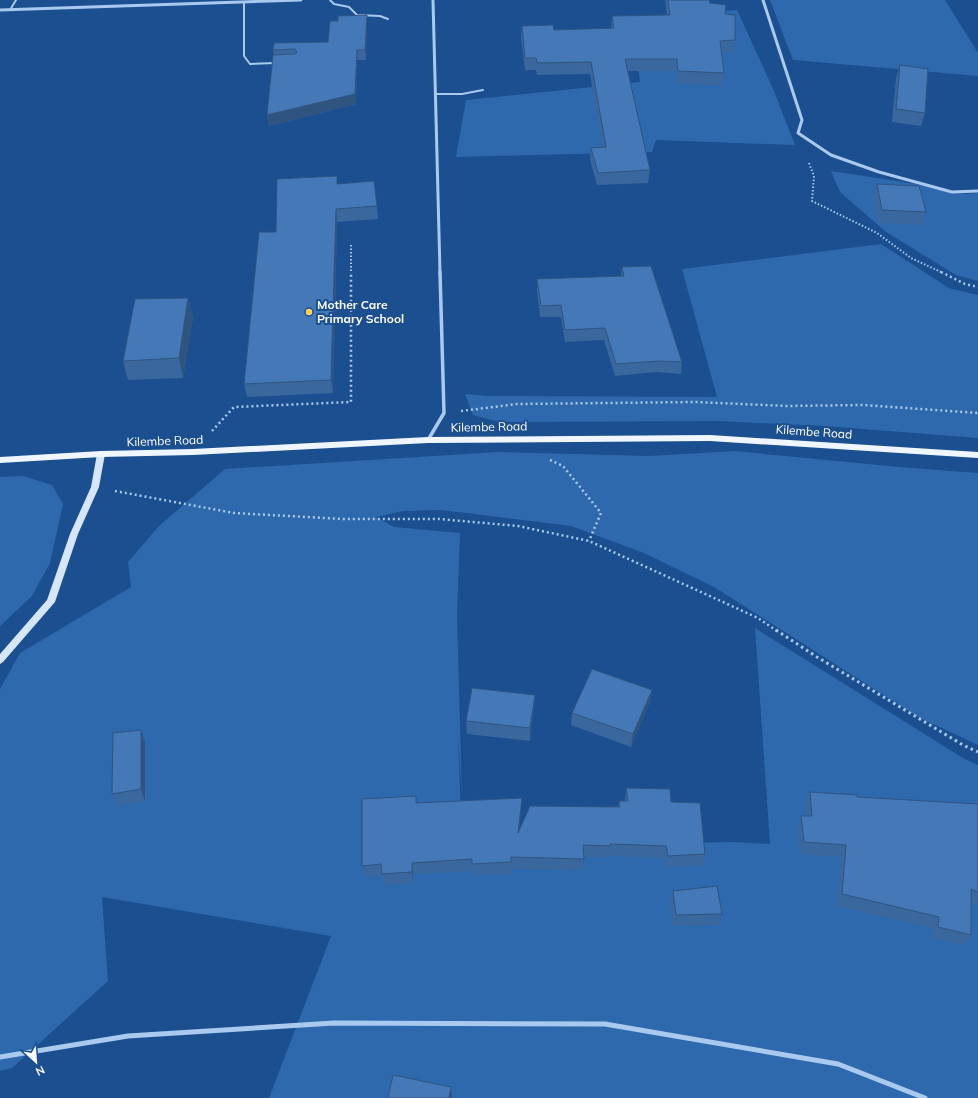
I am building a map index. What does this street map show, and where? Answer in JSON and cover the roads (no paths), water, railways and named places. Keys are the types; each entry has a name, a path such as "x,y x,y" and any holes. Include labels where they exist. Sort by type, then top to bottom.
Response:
{"main road":[{"name":"Kilembe Road","path":"0,460 101,454 193,452 428,440 710,438 978,455"}],"street":[{"path":"0,10 301,0"},
{"path":"428,440 444,413 433,0"},
{"path":"763,0 802,120 798,132 831,155 879,172 952,192 978,191"},
{"path":"0,660 51,602 74,534 95,488 101,454"},
{"path":"0,1057 128,1036 334,1023 605,1024 838,1064 925,1098"}],"lane":[{"path":"10,10 16,0"},
{"path":"330,0 334,4 348,7 357,14 380,16 388,19"},
{"path":"244,3 244,56 250,64 282,63"},
{"path":"436,94 462,94 483,90"}],"place":[{"name":"Mother Care Primary School","path":"309,312"}]}
